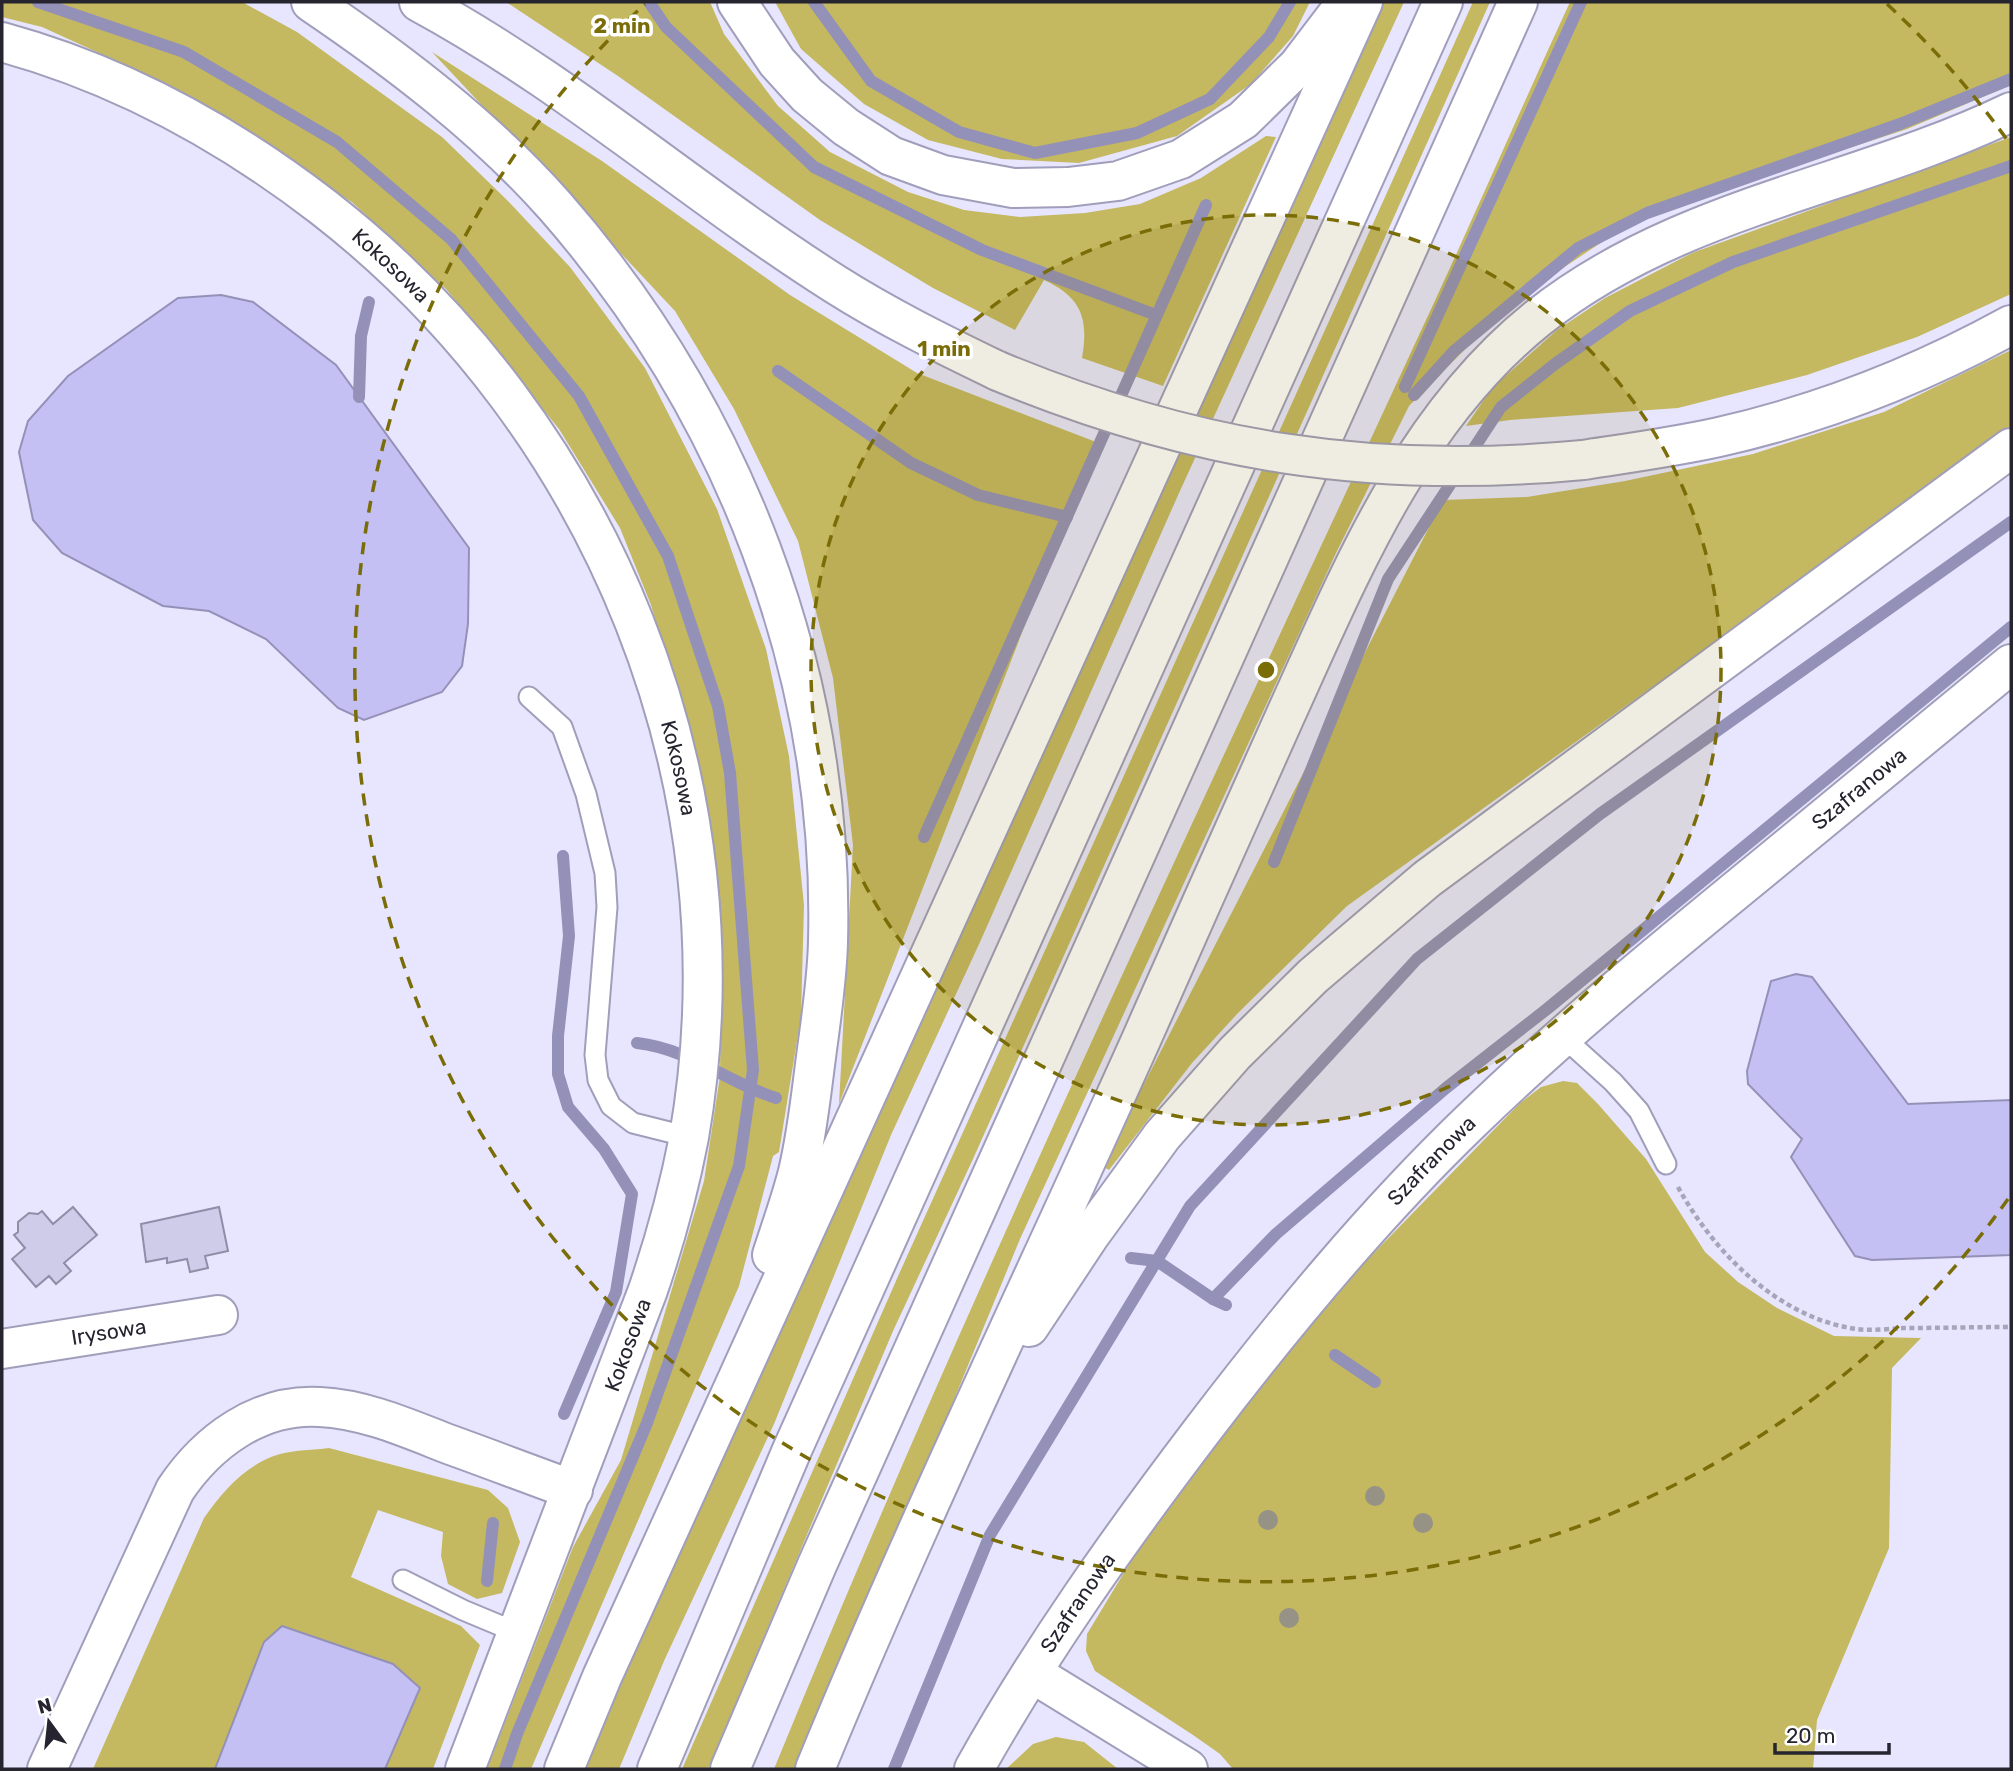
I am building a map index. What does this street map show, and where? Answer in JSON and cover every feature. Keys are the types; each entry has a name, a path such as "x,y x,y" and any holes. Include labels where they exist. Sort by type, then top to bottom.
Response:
{"main road":[{"path":"311,2 391,60 479,131 554,205 620,287 674,367 721,454 742,499 782,607 810,715 815,745 826,833 828,943 820,1029 799,1171 769,1265 752,1349"},
{"path":"419,2 504,51 588,108 738,218 834,284 930,338 998,371 1088,407 1234,446 1300,456 1421,468 1519,466 1583,460 1675,446 1722,436 1814,410 1904,378 2011,325"},
{"path":"737,2 777,62 807,95 846,127 891,156 943,175 1013,188 1068,187 1118,181 1181,159 1243,120 1298,66 1347,2"},
{"path":"564,1769 601,1677 1363,2"},
{"path":"657,1769 792,1450 1443,2"},
{"path":"730,1769 827,1543 1518,2"},
{"name":"Kokosowa","path":"2,42 84,70 157,102 226,140 306,195 383,257 449,323 512,400 552,457 590,524 632,612 660,693 680,773 697,877 702,965 699,1044 689,1137 670,1220 648,1290 465,1769"},
{"path":"815,1769 968,1415 1109,1110 1325,628 1391,495 1444,414 1476,375 1505,346 1569,294 1604,272 1677,235 1716,219 1954,137 2011,112"},
{"path":"968,1415 1120,1192 1162,1136 1235,1053 1313,976 1427,879 2011,448"},
{"name":"Szafranowa","path":"974,1769 1032,1673 1147,1503 1290,1320 1452,1140 1562,1036 2011,664"},
{"name":"Irysowa","path":"2,1349 218,1315"},
{"path":"47,1769 175,1490 202,1454 239,1427 271,1414 305,1407 344,1410 413,1430 573,1490"},
{"path":"1032,1673 1188,1769"}],"lane":[{"path":"529,697 562,727 586,794 605,873 607,907 595,1055 598,1080 611,1106 633,1124 689,1137"},
{"path":"1562,1036 1613,1082 1639,1111 1666,1164"},
{"path":"402,1580 518,1633"}],"path":[{"path":"1666,1164 1691,1210 1717,1245 1758,1286 1818,1319 1857,1329 2011,1327"}],"shaded area":[{"path":"2,2 242,2 297,32 442,137 507,200 570,267 645,368 717,509 766,649 789,756 804,905 801,1016 779,1152 773,1156 739,1286 531,1769 487,1769 573,1547 621,1460 704,1181 720,1076 721,979 720,917 699,765 651,605 620,528 559,429 446,289 353,203 205,107 121,63 42,27 2,17"},
{"path":"506,2 710,2 724,34 778,106 830,152 908,192 964,210 1020,217 1085,213 1140,204 1201,178 1266,136 1276,137 1163,386 1082,358 1083,320 1074,302 1057,287 1044,280 1015,330 933,288 820,220 618,76"},
{"path":"775,2 1310,2 1293,36 1251,84 1177,136 1079,163 1002,159 928,140 864,104 801,49"},
{"path":"1377,2 1404,2 1179,493 980,942 891,1135 774,1424 664,1661 619,1769 584,1769 597,1734"},
{"path":"1473,2 1490,2 973,1159 893,1331 708,1769 682,1769 899,1274"},
{"path":"1570,2 2011,2 2011,85 1907,129 1696,198 1629,224 1560,270 1485,329 1409,406 1336,553 1020,1239 802,1769 774,1769 926,1410 1005,1232"},
{"path":"432,52 602,161 790,295 917,373 1096,442 839,1104 853,845 833,678 798,541 734,409 675,311"},
{"path":"2011,137 2011,294 1917,337 1807,375 1678,408 1510,420 1466,426 1492,388 1557,330 1605,298 1692,253"},
{"path":"221,295 253,302 336,365 469,548 468,624 462,666 442,692 364,720 338,708 266,639 209,611 163,606 62,553 33,520 19,452 28,421 68,376 178,298"},
{"path":"2011,350 2011,430 1347,906 1238,1013 1192,1063 1109,1170 1102,1166 1443,500 1527,497 1625,481 1753,454 1884,412"},
{"path":"1796,974 1812,977 1908,1104 2011,1100 2011,1255 1872,1260 1855,1256 1791,1157 1802,1139 1748,1084 1747,1071 1771,981"},
{"path":"1563,1081 1577,1083 1646,1159 1705,1252 1738,1282 1777,1308 1834,1336 1921,1338 1892,1368 1889,1548 1817,1720 1813,1769 1233,1769 1220,1754 1095,1671 1086,1651 1087,1634 1134,1556 1225,1434 1302,1336 1369,1258 1520,1103 1541,1087"},
{"path":"329,1448 488,1490 508,1508 520,1542 502,1593 477,1599 448,1584 441,1556 443,1532 378,1510 351,1577 461,1626 480,1645 433,1769 385,1769 419,1688 264,1642 215,1769 93,1769 204,1518 211,1508 236,1480 256,1464 286,1453"},
{"path":"282,1626 393,1664 420,1688 385,1769 215,1769 264,1642"},
{"path":"1056,1737 1084,1742 1118,1769 1006,1769 1033,1744"}],"building":[{"path":"73,1207 97,1235 64,1263 71,1271 56,1284 49,1276 36,1287 12,1259 25,1248 14,1235 18,1232 18,1222 29,1213 38,1214 42,1211 53,1224"},
{"path":"219,1207 228,1251 205,1256 208,1268 190,1272 187,1259 167,1263 167,1258 146,1262 141,1224"}],"waterway":[{"path":"38,2 184,52 337,142 451,239 579,396 668,556 718,706 730,773 753,1070 739,1166 647,1423 517,1734 505,1769"},
{"path":"649,2 666,27 814,167 982,250 1156,315"},
{"path":"814,2 871,81 959,132 1035,153 1137,133 1210,99 1269,37 1290,2"},
{"path":"1405,387 1581,2"},
{"path":"1414,395 1454,351 1578,248 1647,213 1900,124 2011,79"},
{"path":"1274,862 1388,579 1501,407 1555,364 1630,311 1733,262 2011,166"},
{"path":"924,837 1206,205"},
{"path":"359,397 361,336 369,302"},
{"path":"778,371 911,463 978,495 1067,517"},
{"path":"894,1769 990,1535 1190,1206 1417,959 1600,814 2011,522"},
{"path":"1213,1299 1276,1234 1446,1088 1547,1009 2011,627"},
{"path":"563,856 569,936 558,1036 558,1074 568,1107 604,1149 632,1194 616,1292 564,1414"},
{"path":"637,1043 656,1046 692,1059 758,1092 776,1098"},
{"path":"1131,1258 1157,1261 1226,1305"},
{"path":"1335,1355 1375,1382"},
{"path":"487,1581 493,1523"}]}
